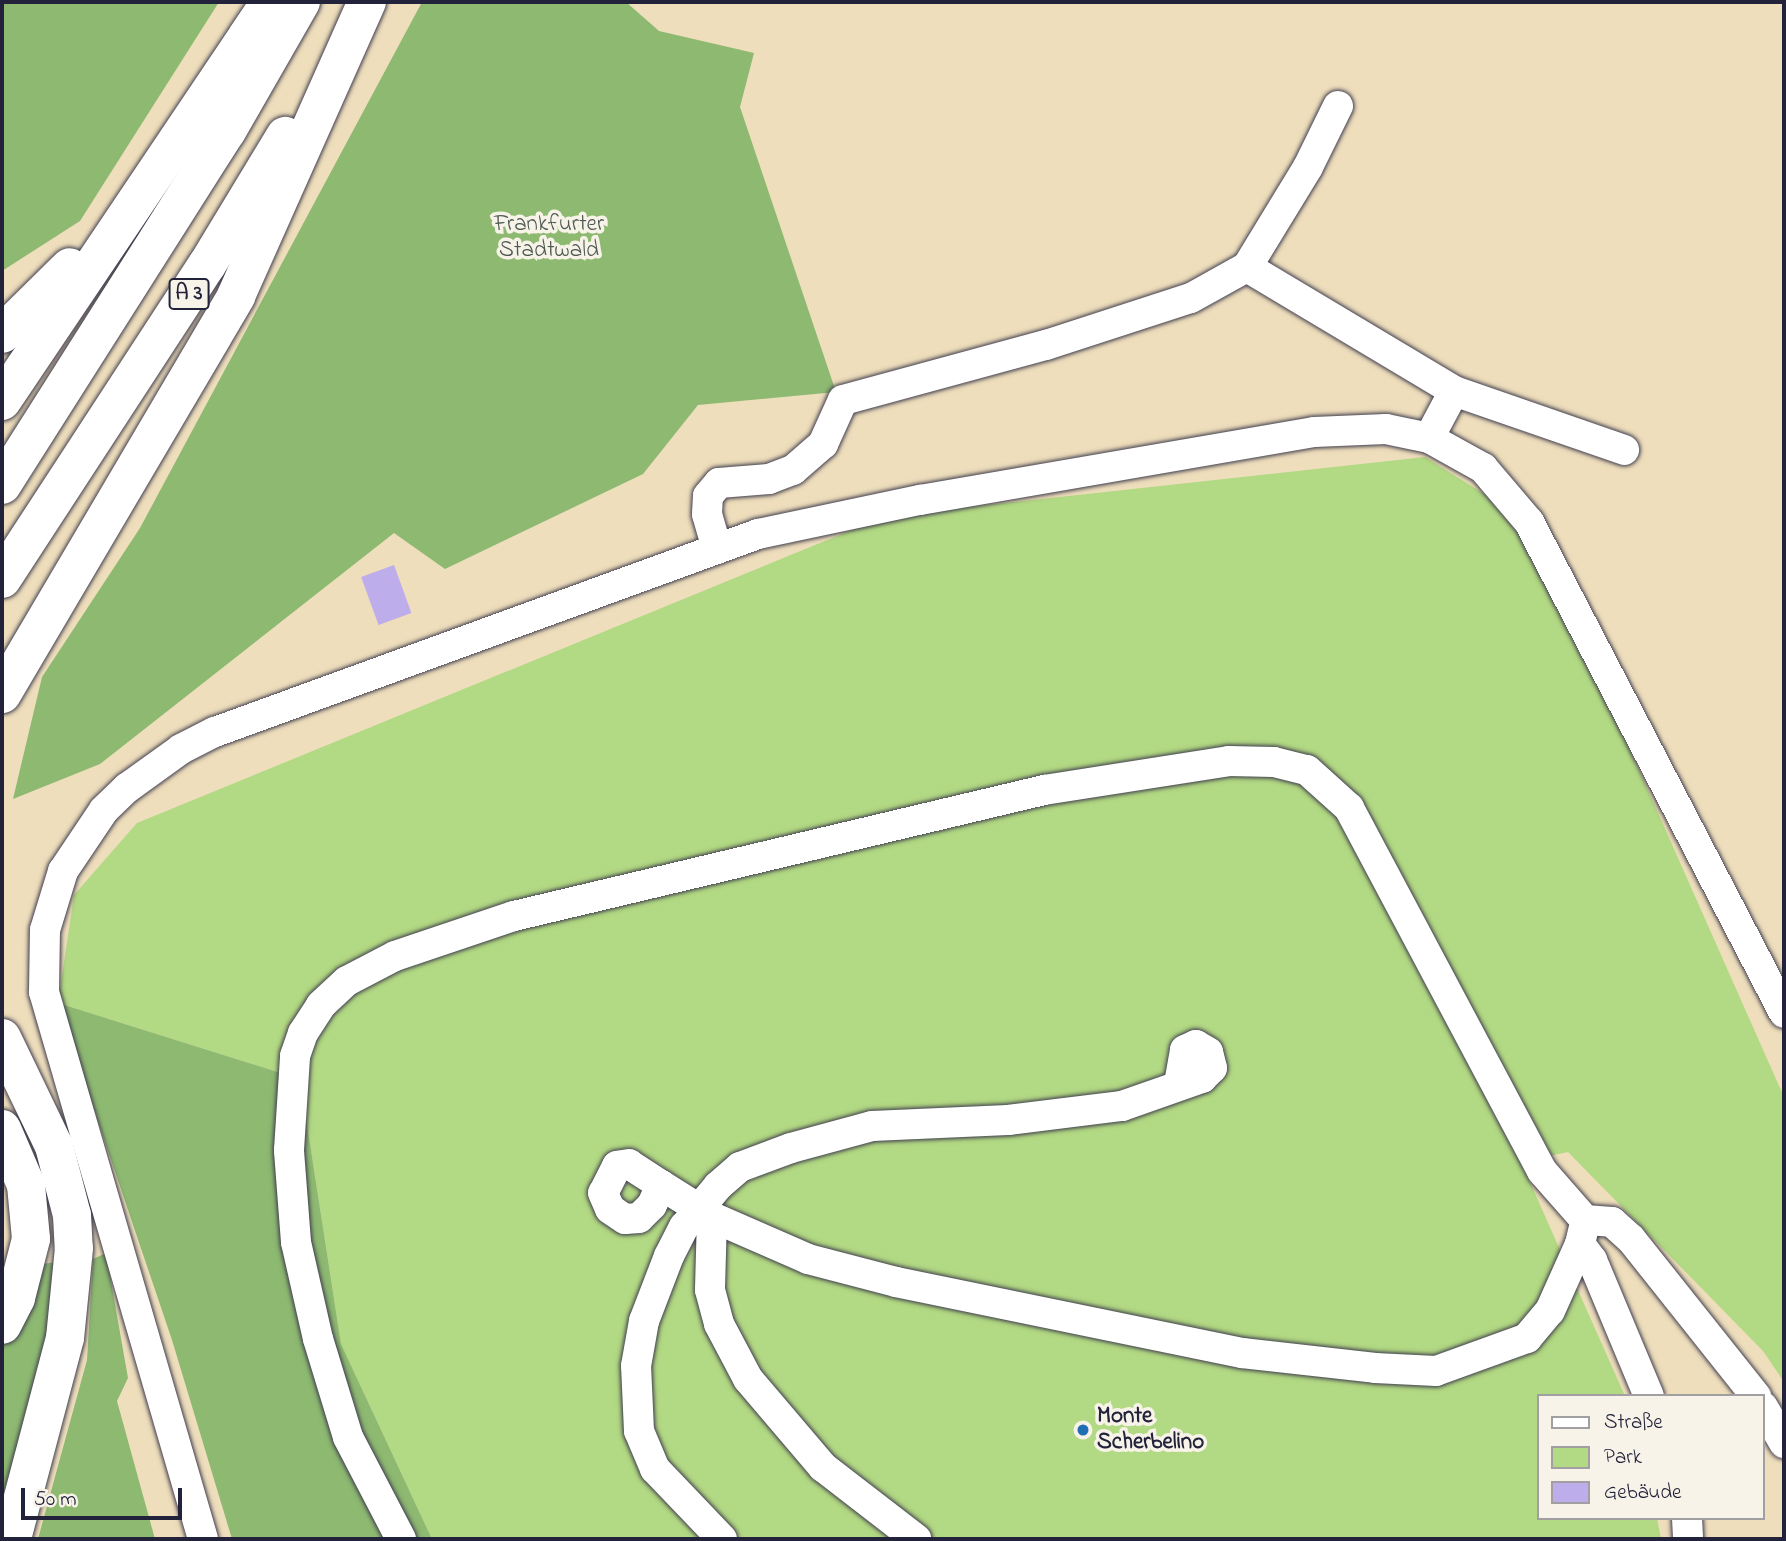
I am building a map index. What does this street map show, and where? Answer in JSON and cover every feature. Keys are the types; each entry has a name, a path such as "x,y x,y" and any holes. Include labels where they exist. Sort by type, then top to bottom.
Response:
{"highway":[{"path":"2,401 270,2"},
{"name":"A 3","path":"2,485 227,131 301,2"},
{"path":"2,694 236,296 366,2"},
{"name":"A 3","path":"2,579 207,265 366,2"},
{"path":"2,334 62,276 161,167"},
{"path":"2,1038 54,1146 72,1215 74,1248 65,1338 12,1539"},
{"path":"2,1129 26,1185 31,1239 16,1298 2,1325"}],"lane":[{"path":"717,549 707,514 708,496 713,489 719,483 769,479 793,470 823,444 843,400 1046,345 1191,298 1247,267 1308,167 1338,106"},
{"path":"1247,267 1454,391 1624,450"},
{"path":"1429,438 1454,391"},
{"path":"203,1539 44,992 45,930 63,871 104,810 127,788 204,738 758,534 920,500 1314,432 1386,429 1429,438 1483,468 1529,522 1784,1013"},
{"path":"401,1539 348,1437 318,1339 296,1242 289,1150 295,1056 321,1006 347,981 396,956 514,916 1044,790 1229,761 1274,762 1307,770 1349,808 1542,1171 1582,1232 1648,1394"},
{"path":"916,1539 822,1467 748,1379 719,1324 710,1290 707,1214 718,1186 740,1167 873,1126 1008,1121 1122,1106 1178,1085"},
{"path":"661,1185 707,1214 808,1259 1048,1316 1242,1353 1436,1371 1527,1338 1550,1311 1582,1232 1612,1222 1631,1239 1754,1394"},
{"path":"707,1214 684,1227 669,1256 644,1321 636,1366 639,1431 655,1469 722,1539"},
{"path":"1765,1410 1784,1443"},
{"path":"1687,1520 1688,1539"}],"green space":[{"path":"2,2 219,2 80,221 2,271"},
{"name":"Frankfurter Stadtwald","path":"422,2 626,2 659,31 754,53 740,107 836,392 698,405 643,474 445,569 394,533 100,764 13,799 42,677 140,528"},
{"path":"1425,457 1529,522 1784,1097 1784,1382 1763,1351 1568,1152 1521,1162 1624,1394 1538,1394 1538,1520 1657,1520 1661,1539 432,1539 341,1344 300,1079 58,1003 74,895 137,823 886,516"},
{"path":"58,1003 300,1079 341,1344 432,1539 232,1539 172,1340"},
{"path":"106,1253 128,1378 117,1401 155,1539 38,1539 87,1360 93,1259"},
{"path":"62,1261 58,1301 2,1536 2,1347 17,1326 43,1264"}],"building":[{"path":"394,565 411,613 379,625 361,577"}],"place":[{"name":"Monte Scherbelino","path":"1083,1430"}]}
